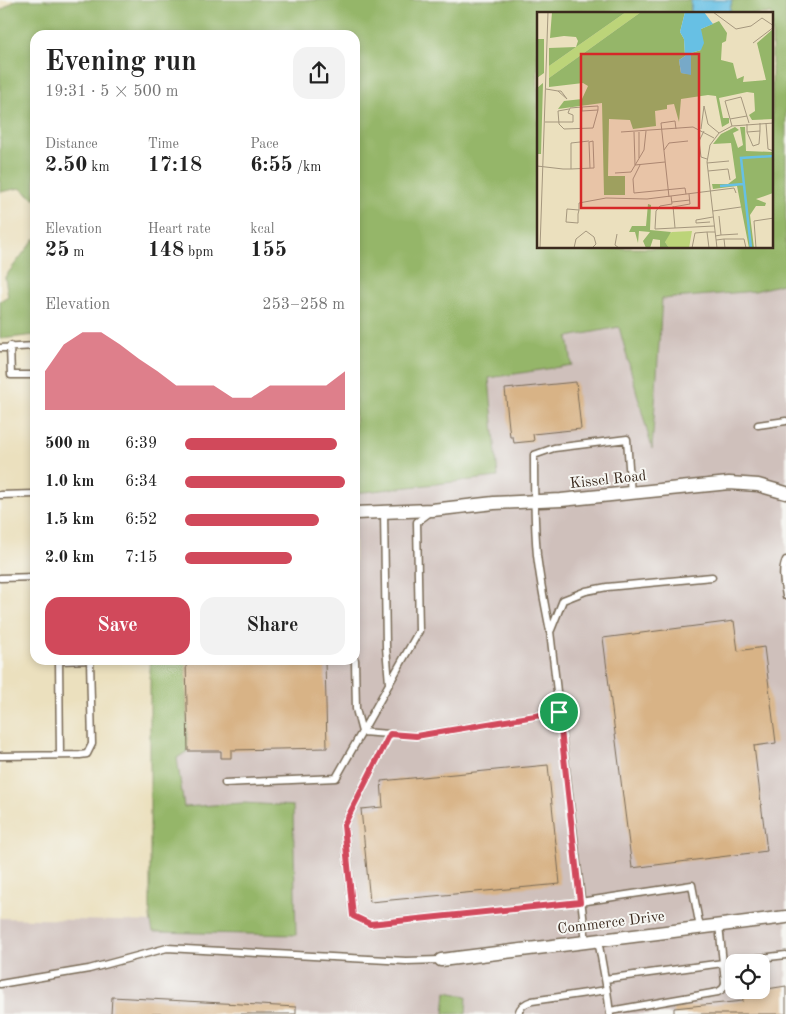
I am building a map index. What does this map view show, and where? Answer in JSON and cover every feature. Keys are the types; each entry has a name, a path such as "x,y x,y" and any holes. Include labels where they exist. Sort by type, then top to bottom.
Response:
{"street":[{"name":"Kissel Road","path":"360,513 432,510 534,502 730,483 758,485 786,493"},
{"name":"Commerce Drive","path":"441,960 786,917"}],"lane":[{"path":"10,346 11,375 30,375"},
{"path":"0,348 30,346"},
{"path":"758,425 786,421"},
{"path":"631,494 627,439 554,448 534,455 534,502 539,572 550,631 580,902 605,979 610,1012 718,992 725,986 718,925"},
{"path":"0,495 30,494"},
{"path":"225,783 336,778 419,632 417,522 432,510"},
{"path":"384,512 386,647 390,684"},
{"path":"786,560 783,576 786,596"},
{"path":"550,631 563,600 586,590 712,577"},
{"path":"0,578 30,578"},
{"path":"59,665 60,755"},
{"path":"0,756 87,754 92,744 90,665"},
{"path":"355,665 356,709 362,732"},
{"path":"362,732 416,736 559,712"},
{"path":"390,734 344,825 353,916 370,924 580,902 692,885 700,928"},
{"path":"0,984 89,969 167,948 406,960 441,960"},
{"path":"770,957 786,955"},
{"path":"605,979 723,963"},
{"path":"518,1014 520,1007 525,1003 606,990"}],"shaded area":[{"path":"786,241 786,1014 0,1014 0,918 156,922 157,665 360,665 360,305 774,249 774,247"}],"green space":[{"path":"16,0 691,0 691,12 537,12 537,249 774,249 774,12 729,12 732,0 786,0 786,283 755,291 662,299 652,449 619,327 568,337 572,365 489,378 498,477 360,492 360,30 30,30 30,195 20,188 0,192 0,11"},
{"path":"30,244 30,336 0,339 0,301 8,296 5,277"},
{"path":"150,665 186,665 188,751 177,758 184,807 243,803 293,806 296,935 153,932 150,918"},
{"path":"446,992 467,996 466,1014 444,1014"}],"water":[{"path":"691,0 732,0 729,12 691,12"}],"building":[{"path":"576,382 581,429 533,434 534,441 514,443 513,437 510,437 505,389"},
{"path":"734,621 738,651 764,647 776,743 754,746 767,851 632,868 603,638"},
{"path":"186,665 325,665 327,748 231,750 231,758 221,758 221,751 188,751"},
{"path":"548,765 560,884 370,902 361,809 383,807 381,781"},
{"path":"786,986 786,1014 674,1014 674,1008 743,1001 743,999 770,999 770,989"},
{"path":"112,997 296,1007 296,1014 111,1014"}],"route":[{"path":"559,712 580,902 370,924 353,916 344,825 390,734 416,736 559,712"}]}
